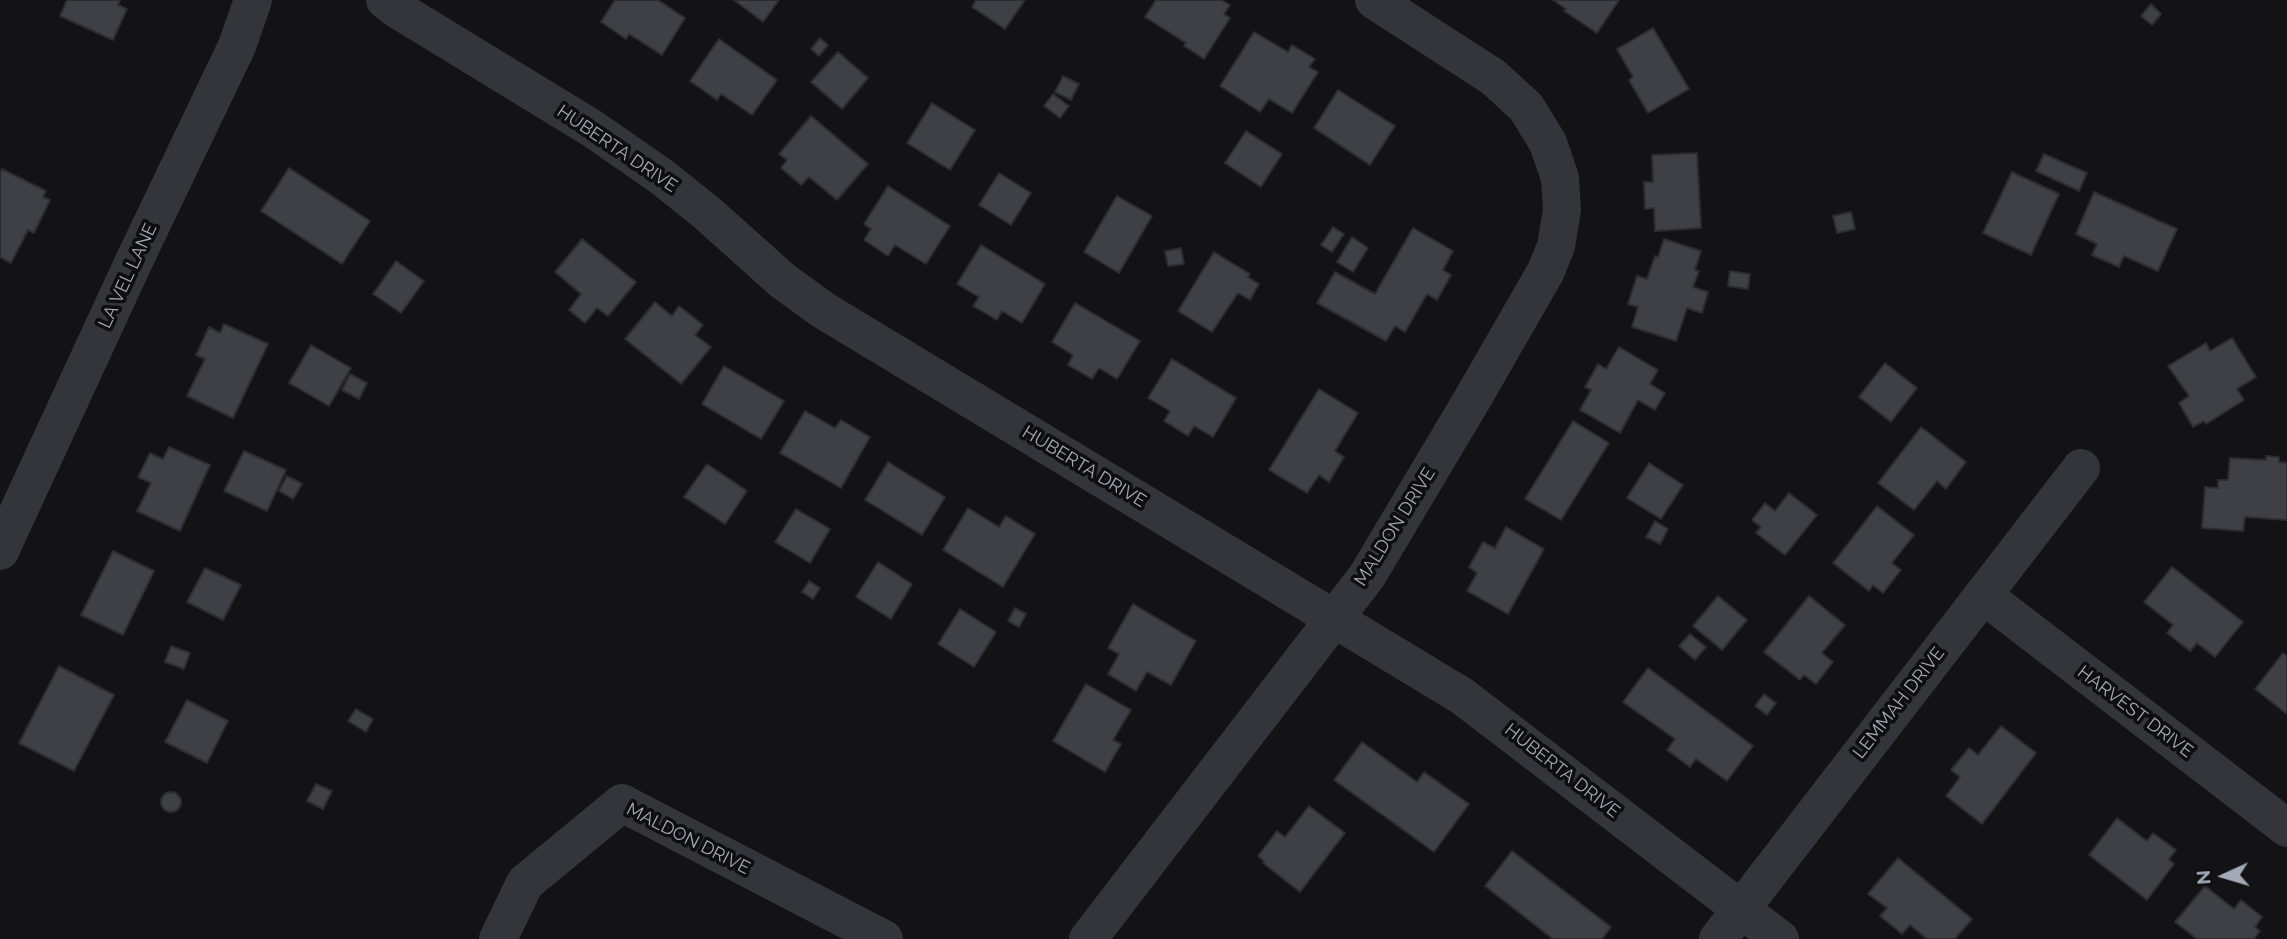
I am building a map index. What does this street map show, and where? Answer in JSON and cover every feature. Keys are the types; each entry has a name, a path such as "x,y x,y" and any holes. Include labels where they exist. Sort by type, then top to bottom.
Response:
{"street":[{"name":"LA VEL LANE","path":"0,551 237,46 253,0"},
{"name":"HUBERTA DRIVE","path":"385,0 593,129 662,177 783,281 823,310 1334,617 1489,715 1780,939"},
{"name":"MALDON DRIVE","path":"1088,939 1367,576 1546,271 1556,246 1562,210 1560,178 1548,143 1526,107 1493,76 1374,0"},
{"name":"LEMMAH DRIVE","path":"1718,939 2081,468"},
{"name":"HARVEST DRIVE","path":"1983,595 2287,828"},
{"name":"MALDON DRIVE","path":"498,939 525,883 622,803 884,939"}],"building":[{"path":"67,0 120,0 118,5 127,9 113,40 60,16"},
{"path":"615,0 658,0 685,18 662,55 629,34 626,39 601,22"},
{"path":"734,0 779,0 763,22"},
{"path":"976,0 1025,0 1005,29 972,7"},
{"path":"1156,0 1221,0 1230,5 1224,14 1230,18 1204,59 1184,46 1186,43 1145,17"},
{"path":"1553,0 1619,0 1597,33 1564,11 1566,9"},
{"path":"2151,4 2161,14 2152,25 2141,16"},
{"path":"1653,28 1689,89 1648,113 1629,80 1633,77 1617,49"},
{"path":"1254,32 1288,52 1292,45 1315,59 1309,67 1318,72 1292,113 1269,99 1260,112 1220,86"},
{"path":"820,38 828,45 819,56 811,49"},
{"path":"719,39 777,80 752,115 721,94 717,100 690,81"},
{"path":"838,52 868,78 842,109 811,82"},
{"path":"1063,76 1079,84 1071,100 1055,92"},
{"path":"1338,90 1395,126 1370,165 1314,128"},
{"path":"1053,94 1069,106 1060,118 1044,106"},
{"path":"932,103 975,130 950,170 907,143"},
{"path":"811,116 868,164 837,200 809,177 801,185 781,168 787,160 779,154"},
{"path":"1246,131 1282,154 1261,187 1225,163"},
{"path":"1697,153 1701,228 1655,231 1654,208 1645,209 1644,182 1653,182 1652,155"},
{"path":"2044,154 2087,173 2079,191 2036,171"},
{"path":"289,168 370,221 342,264 261,211"},
{"path":"2,169 46,191 43,197 50,200 34,233 28,230 11,263 0,257"},
{"path":"2012,172 2059,194 2031,255 1983,233"},
{"path":"999,173 1031,193 1011,225 979,205"},
{"path":"888,186 950,226 926,264 895,245 888,256 864,240 871,229 864,224"},
{"path":"2094,192 2177,229 2158,271 2124,256 2119,267 2092,255 2097,244 2076,234"},
{"path":"1117,196 1152,216 1119,273 1084,252"},
{"path":"1851,212 1855,229 1837,233 1833,216"},
{"path":"1333,227 1344,234 1332,252 1321,245"},
{"path":"1413,228 1453,251 1443,270 1451,275 1437,300 1427,294 1405,332 1395,326 1386,341 1317,303 1335,272 1375,294"},
{"path":"1352,237 1368,248 1353,272 1337,262"},
{"path":"582,239 636,282 608,316 597,308 585,323 569,310 581,294 555,272"},
{"path":"1664,239 1701,251 1695,270 1699,271 1693,287 1708,292 1702,313 1687,308 1676,341 1632,327 1638,307 1628,304 1637,276 1647,279"},
{"path":"981,245 1045,284 1022,323 1002,311 997,320 973,306 979,297 957,284"},
{"path":"1181,248 1184,264 1168,266 1165,251"},
{"path":"1214,252 1250,274 1248,277 1259,284 1250,300 1238,293 1212,332 1178,311"},
{"path":"396,261 424,281 401,313 373,294"},
{"path":"1730,271 1750,274 1748,289 1728,286"},
{"path":"655,302 672,316 679,306 703,325 695,335 711,347 681,384 625,339"},
{"path":"1075,303 1140,341 1117,379 1099,368 1092,379 1068,365 1073,355 1052,342"},
{"path":"224,324 268,344 233,418 187,396 205,359 196,355 209,327 220,333"},
{"path":"2232,338 2256,377 2237,389 2244,400 2206,424 2204,421 2193,427 2179,403 2189,396 2168,366 2206,343 2210,351"},
{"path":"311,345 351,368 329,406 289,383"},
{"path":"1619,347 1658,370 1650,384 1665,393 1655,410 1638,400 1620,433 1580,410 1591,390 1585,387 1598,364 1606,369"},
{"path":"1172,359 1236,398 1213,437 1194,426 1188,436 1164,421 1170,411 1148,398"},
{"path":"1885,363 1917,388 1891,422 1859,397"},
{"path":"724,366 784,401 761,439 702,404"},
{"path":"350,374 367,383 359,399 342,390"},
{"path":"1319,389 1358,413 1335,451 1344,457 1329,482 1319,475 1307,493 1269,470"},
{"path":"805,411 835,428 841,420 870,437 841,488 780,453"},
{"path":"1573,421 1609,443 1561,520 1525,499"},
{"path":"1921,427 1966,462 1946,489 1937,481 1914,510 1878,483"},
{"path":"169,447 210,465 180,531 137,511 151,483 138,477 150,453 163,459"},
{"path":"244,451 286,470 267,511 224,491"},
{"path":"2266,456 2279,457 2279,462 2287,463 2287,520 2245,517 2243,531 2202,528 2205,487 2218,488 2218,480 2228,480 2230,458 2266,460"},
{"path":"888,462 945,497 922,535 865,500"},
{"path":"1649,463 1683,485 1661,519 1627,498"},
{"path":"707,464 747,491 725,524 684,497"},
{"path":"287,476 302,484 293,499 279,491"},
{"path":"1789,493 1817,515 1785,555 1756,533 1761,527 1752,520 1765,503 1775,511"},
{"path":"1877,506 1914,535 1892,563 1901,570 1883,593 1873,585 1869,591 1833,563"},
{"path":"968,508 999,527 1006,516 1035,534 1003,587 943,550"},
{"path":"796,509 830,529 810,563 775,542"},
{"path":"1655,521 1668,529 1660,544 1646,537"},
{"path":"1506,527 1544,549 1508,614 1467,591 1477,573 1469,567 1483,542 1495,548"},
{"path":"113,551 154,571 123,635 81,615"},
{"path":"878,562 912,584 891,619 856,597"},
{"path":"2172,567 2243,622 2215,657 2197,643 2190,651 2167,633 2173,625 2144,602"},
{"path":"205,568 241,585 223,620 187,602"},
{"path":"809,581 820,588 813,599 802,592"},
{"path":"1718,596 1747,620 1722,650 1693,626"},
{"path":"1809,596 1845,625 1822,653 1833,662 1816,684 1804,675 1800,680 1764,652"},
{"path":"1133,604 1196,641 1171,685 1147,672 1136,691 1108,674 1119,654 1108,648"},
{"path":"1015,608 1026,614 1019,627 1008,621"},
{"path":"960,609 996,632 974,667 938,644"},
{"path":"1690,634 1706,647 1695,660 1679,646"},
{"path":"171,646 190,653 184,669 165,662"},
{"path":"2283,653 2287,656 2287,714 2255,689"},
{"path":"59,666 114,695 74,771 19,743"},
{"path":"1648,668 1753,746 1727,781 1696,759 1690,767 1667,750 1675,739 1623,702"},
{"path":"1086,684 1131,710 1113,740 1121,744 1105,772 1053,741"},
{"path":"1764,694 1776,703 1767,715 1755,706"},
{"path":"187,700 228,721 207,763 165,742"},
{"path":"356,709 373,719 366,732 348,721"},
{"path":"2001,726 2036,753 1982,824 1946,796 1960,777 1951,770 1969,748 1978,755"},
{"path":"1362,742 1417,782 1424,772 1469,804 1434,852 1334,780"},
{"path":"316,784 332,791 323,809 307,801"},
{"path":"171,792 178,795 181,802 178,809 171,812 164,809 161,802 164,795"},
{"path":"1309,806 1345,833 1300,892 1258,856 1277,831 1285,837"},
{"path":"2117,818 2147,841 2153,833 2176,850 2169,859 2174,864 2147,900 2089,855"},
{"path":"1512,851 1611,927 1602,939 1553,939 1485,886"},
{"path":"1898,858 1972,919 1955,939 1927,939 1910,925 1902,934 1880,916 1887,908 1868,894"},
{"path":"2205,886 2234,909 2241,900 2262,917 2255,927 2260,931 2254,939 2197,939 2175,922"}]}
